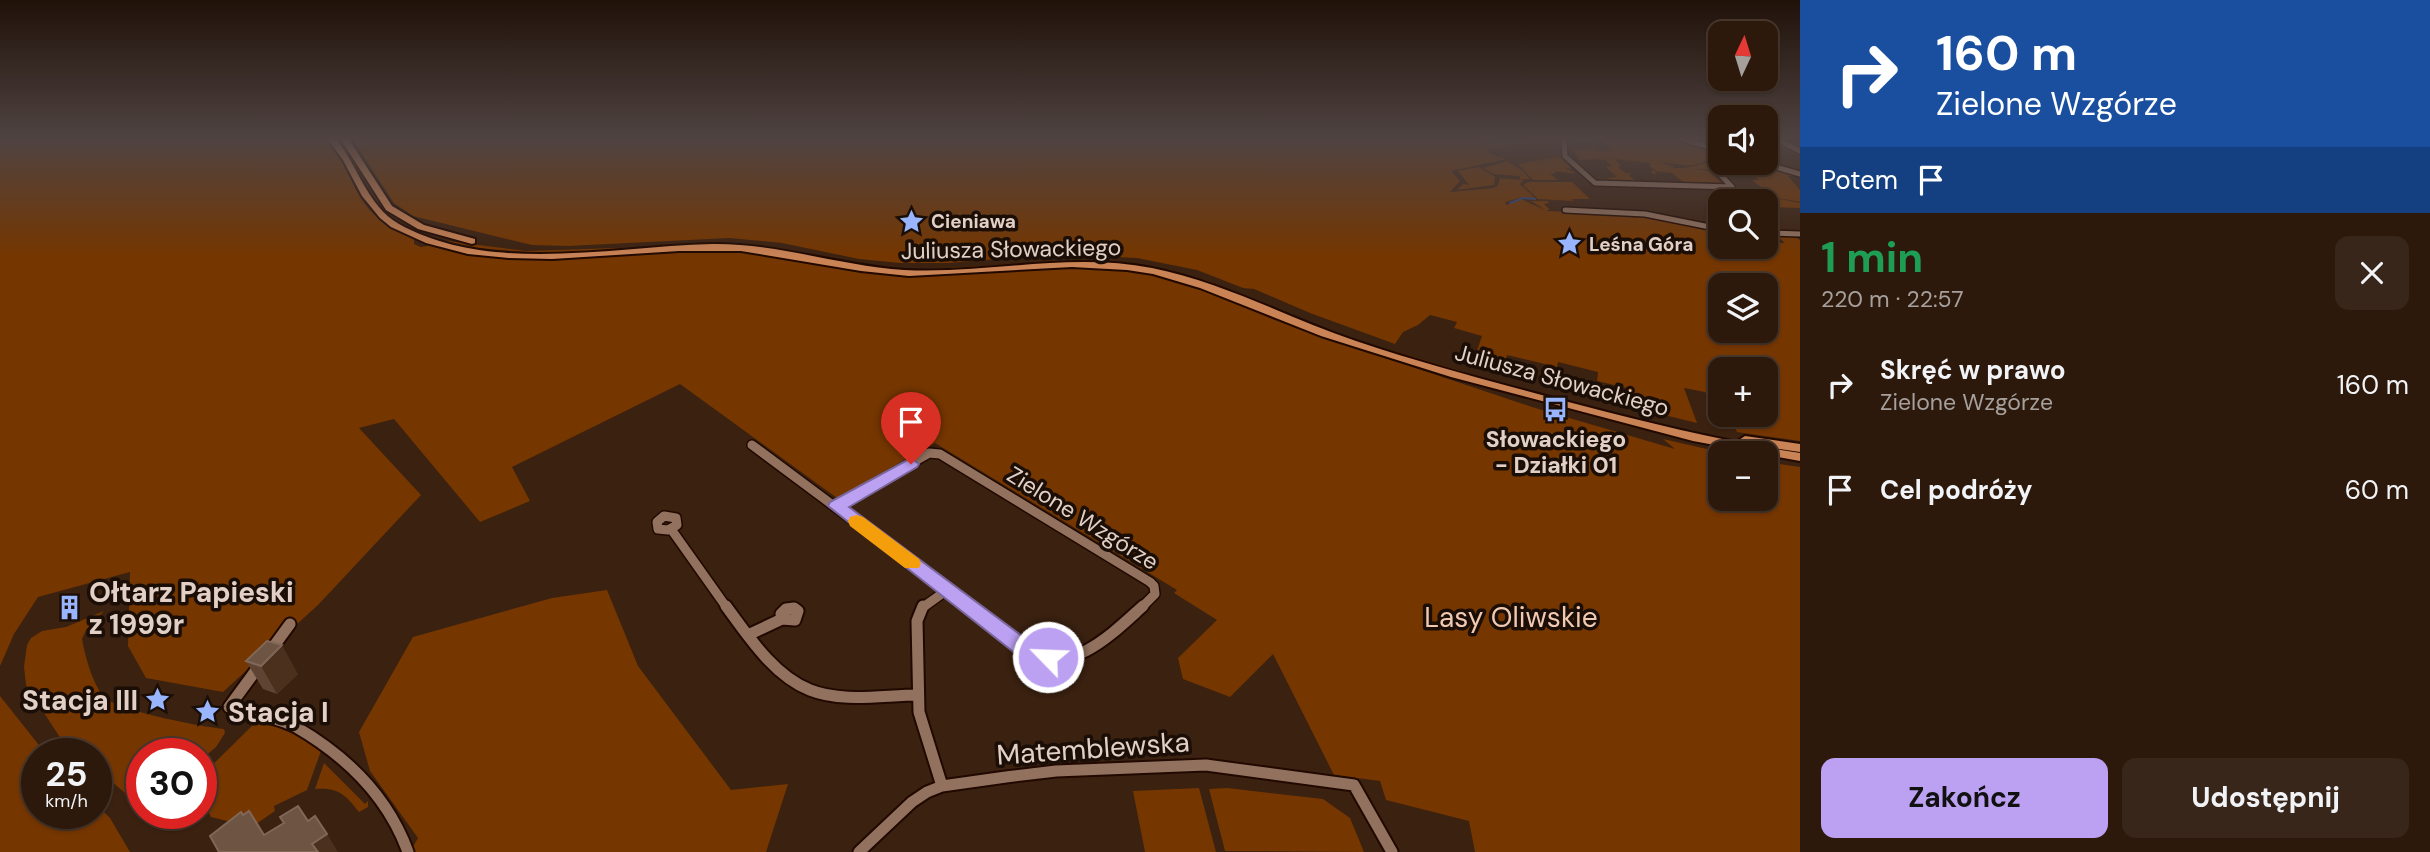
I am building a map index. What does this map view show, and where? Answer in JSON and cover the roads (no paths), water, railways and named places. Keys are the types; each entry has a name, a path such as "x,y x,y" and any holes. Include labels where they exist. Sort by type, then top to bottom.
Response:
{"main road":[{"name":"Juliusza Słowackiego","path":"356,178 368,200 385,219 407,232 449,245 493,253 537,255 740,247 792,254 850,267 909,273 1069,264 1144,269 1194,280 1320,333 1479,381 1728,445 1800,457"},
{"name":"Juliusza Słowackiego","path":"369,178 388,208 421,227 462,239 504,246 558,249 703,242 755,243 863,264 904,267 1077,258 1142,263 1218,283 1343,334 1481,375 1700,430 1800,448"}],"street":[{"path":"1589,178 1595,183 1732,187 1723,178"},
{"path":"1565,210 1645,214 1708,227"},
{"path":"1778,233 1800,234"},
{"name":"Zielone Wzgórze","path":"751,445 1027,651 1052,658 1079,656 1092,649 1152,598 1155,591 1150,582 940,454 929,453 836,506"},
{"path":"671,530 748,635 781,675 805,689 832,694 918,695"},
{"path":"942,786 922,727 918,695 918,615 922,607 947,590"},
{"path":"748,635 782,619"},
{"path":"290,625 229,707 294,726 358,772 388,808 399,827 408,852"},
{"name":"Matemblewska","path":"859,852 912,802 942,786 1056,771 1206,765 1354,785 1392,852"}],"waterway":[{"path":"1510,203 1523,198 1535,199"}],"place":[{"name":"Cieniawa","path":"911,221"},
{"name":"Leśna Góra","path":"1569,244"},
{"name":"Słowackiego - Działki 01","path":"1556,409"},
{"name":"Ołtarz Papieski z 1999r","path":"69,608"},
{"name":"Stacja III","path":"158,700"},
{"name":"Stacja I","path":"208,712"}],"park label":[{"name":"Lasy Oliwskie","path":"1511,617"}]}
